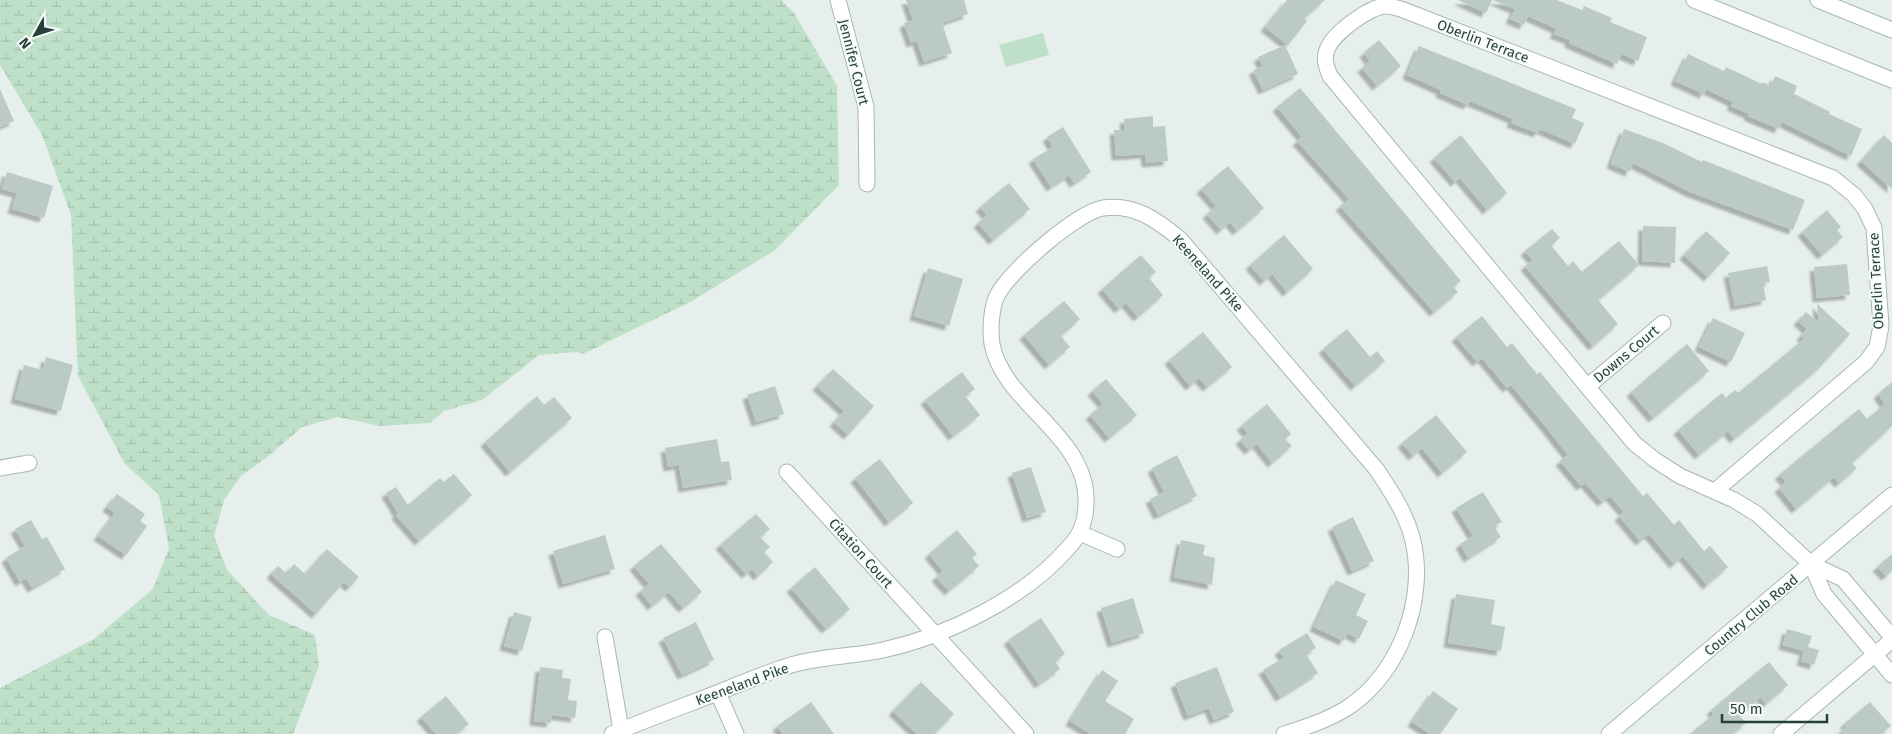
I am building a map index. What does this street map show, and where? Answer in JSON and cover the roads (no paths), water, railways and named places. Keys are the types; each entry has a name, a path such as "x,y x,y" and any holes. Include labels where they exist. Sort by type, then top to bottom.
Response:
{"street":[{"name":"Jennifer Court","path":"838,0 866,107 867,184"},
{"path":"1694,0 1892,80"},
{"path":"1818,0 1892,30"},
{"name":"Oberlin Terrace","path":"1715,491 1866,362 1877,347 1881,326 1874,228 1865,210 1854,195 1833,178 1401,8 1384,6 1366,11 1333,39 1326,50 1325,64 1330,76 1634,443 1654,460 1680,476 1734,500 1757,514 1811,564"},
{"name":"Keeneland Pike","path":"616,732 789,665 884,650 935,634 988,610 1024,587 1054,563 1080,533 1086,518 1083,474 1071,452 1012,384 1000,365 992,344 992,323 996,296 1012,274 1064,229 1084,215 1102,208 1131,209 1153,217 1180,239 1377,470 1398,502 1412,538 1416,574 1414,612 1400,646 1377,680 1348,707 1316,724 1284,734"},
{"name":"Downs Court","path":"1588,386 1663,323"},
{"path":"0,468 29,463"},
{"name":"Citation Court","path":"787,472 935,634"},
{"name":"Country Club Road","path":"1608,734 1892,495"},
{"path":"1080,533 1117,549"},
{"path":"1781,734 1892,639 1843,579 1811,564"},
{"path":"1811,564 1824,594 1892,675"},
{"path":"935,634 1026,734"},
{"path":"605,637 616,732"},
{"path":"718,693 736,734"}]}
